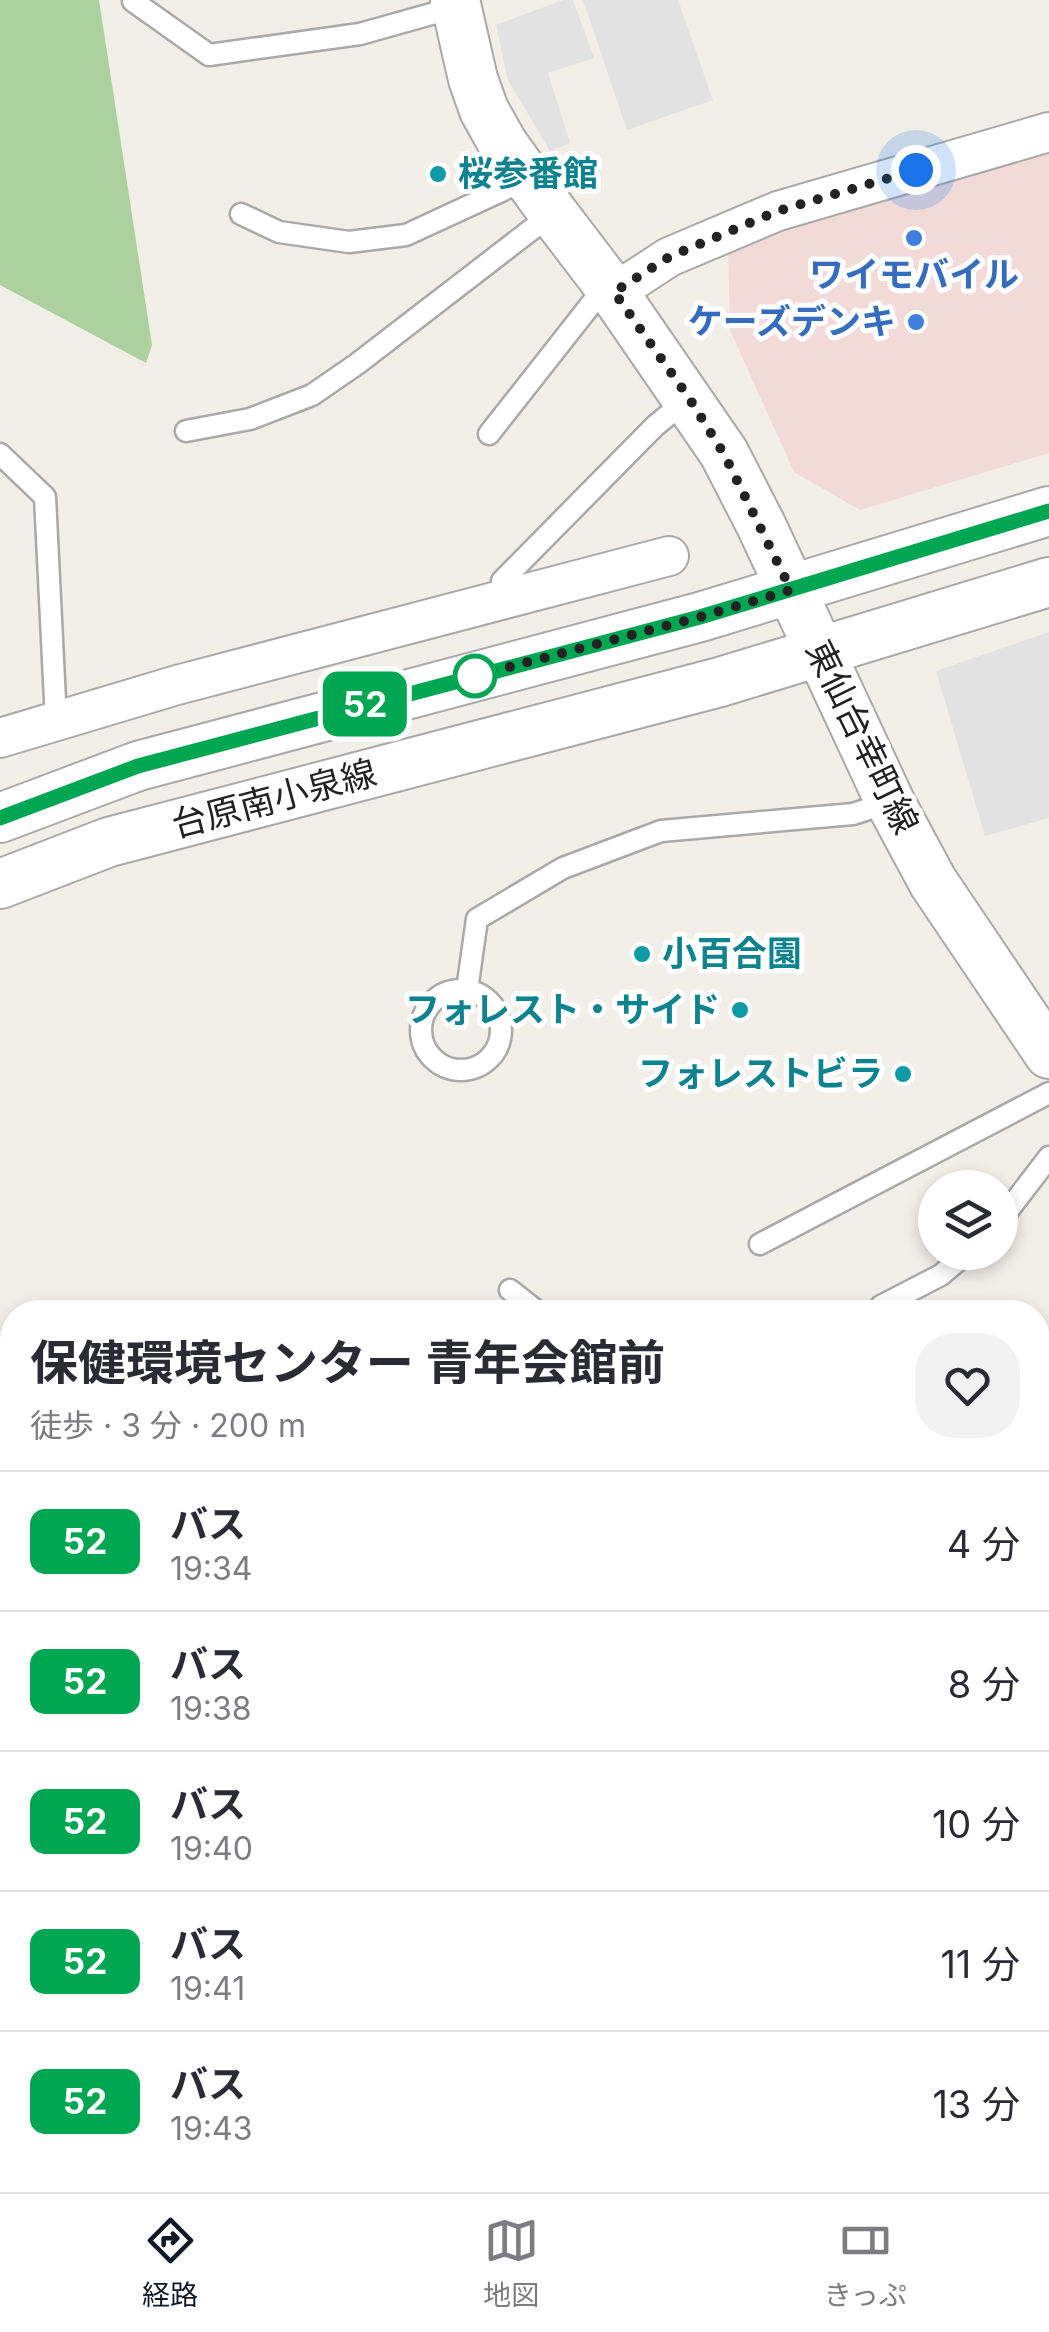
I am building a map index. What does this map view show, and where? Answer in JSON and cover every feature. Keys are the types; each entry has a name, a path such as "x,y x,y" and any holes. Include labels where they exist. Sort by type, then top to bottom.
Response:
{"street":[{"name":"東仙台幸町線","path":"456,4 473,79 502,144 611,288 724,454 890,802 933,882 1049,1054"},
{"path":"611,288 669,257 778,211 1049,132"},
{"path":"0,818 138,766 700,617 1049,511"},
{"path":"0,738 177,685 669,556"},
{"path":"821,652 1049,582"},
{"name":"台原南小泉線","path":"0,884 108,842 821,652"}],"lane":[{"path":"134,1 209,56 360,34 456,4"},
{"path":"242,214 279,232 349,242 406,235 540,196"},
{"path":"186,431 250,420 312,396 357,364 540,196"},
{"path":"489,434 611,288"},
{"path":"502,581 656,426 689,398"},
{"path":"0,454 45,497 56,721"},
{"path":"467,990 477,919 563,868 661,831 853,814 890,802"},
{"path":"467,990 490,1002 497,1012 500,1038 496,1050 477,1068 452,1070 429,1056 422,1044 422,1016 440,995 467,990"},
{"path":"760,1244 1049,1092"},
{"path":"1018,1197 1049,1157"},
{"path":"893,1300 947,1270"},
{"path":"510,1290 523,1300"}],"shaded area":[{"path":"563,0 573,0 594,58 548,73 570,143 550,151 508,80 496,25"},
{"path":"583,0 678,0 713,100 627,130"},
{"name":"ケーズデンキ","path":"1049,150 1049,453 860,510 794,472 730,330 728,248"},
{"path":"1049,632 1049,818 985,836 936,671"}],"green space":[{"path":"0,0 99,0 152,345 146,363 0,285"}],"bus line":[{"name":"52","path":"0,818 138,766 700,617 1049,511"}],"place":[{"name":"桜参番館","path":"438,174"},
{"name":"ワイモバイル","path":"914,238"},
{"name":"ケーズデンキ","path":"916,322"},
{"name":"小百合園","path":"642,954"},
{"name":"フォレスト・サイド","path":"740,1010"},
{"name":"フォレストビラ","path":"903,1074"}],"route":[{"path":"475,676 791,590 724,454 614,292 669,257 778,211 916,170"}]}
